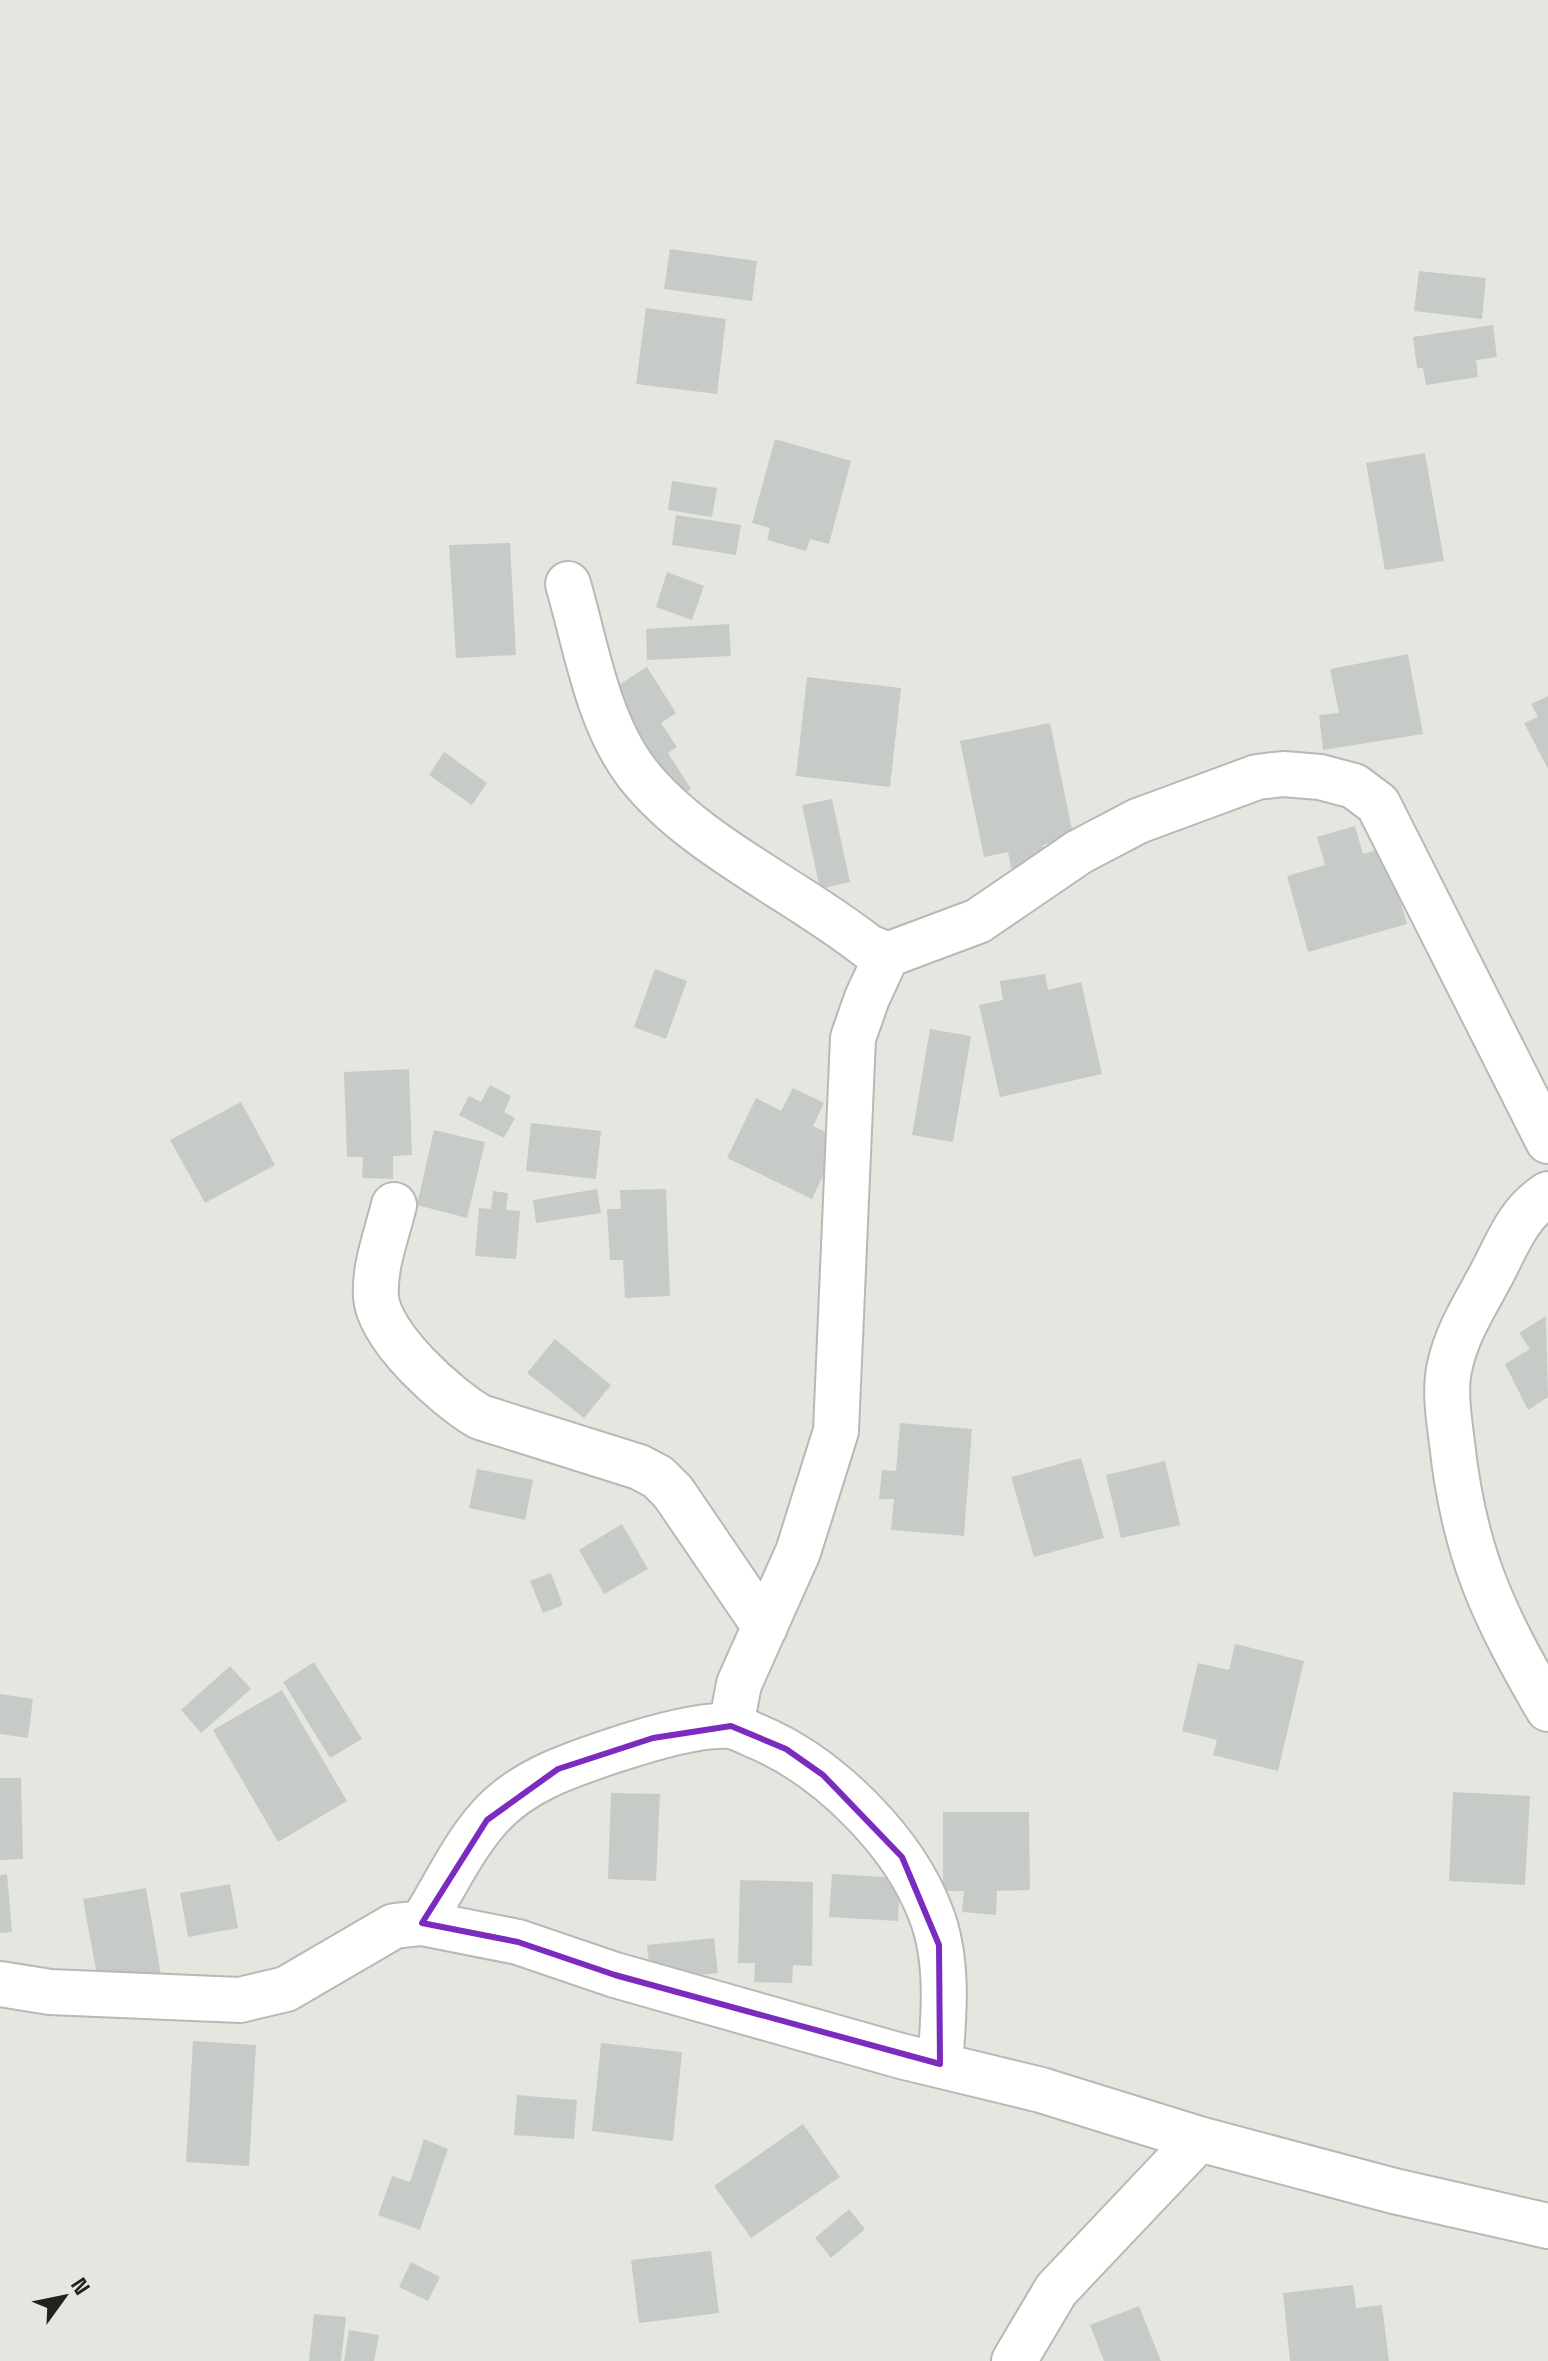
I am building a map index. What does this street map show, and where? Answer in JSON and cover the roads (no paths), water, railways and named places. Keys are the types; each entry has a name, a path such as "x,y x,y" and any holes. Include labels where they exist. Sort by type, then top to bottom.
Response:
{"street":[{"path":"568,584 604,709 635,771 673,813 867,946 887,955"},
{"path":"731,1726 739,1684 798,1552 836,1431 853,1038 887,955 978,921 1079,852 1165,810 1257,777 1283,774 1354,786 1378,804 1548,1141"},
{"path":"1548,1194 1528,1207 1510,1236 1463,1327 1449,1367 1449,1380 1458,1502 1470,1549 1493,1610 1548,1709"},
{"path":"394,1205 377,1272 376,1298 380,1315 392,1336 458,1404 480,1417 639,1467 658,1477 673,1492 765,1627"},
{"path":"422,1923 487,1820 516,1794 558,1769 653,1738 731,1726 786,1749 823,1775 902,1857 931,1915 939,1945 944,2015 940,2064"},
{"path":"0,1984 50,1992 240,2000 286,1989 394,1926 422,1923 518,1942 615,1975 1041,2090 1199,2139 1394,2191 1548,2226"},
{"path":"1014,2361 1056,2290 1199,2139"}]}
